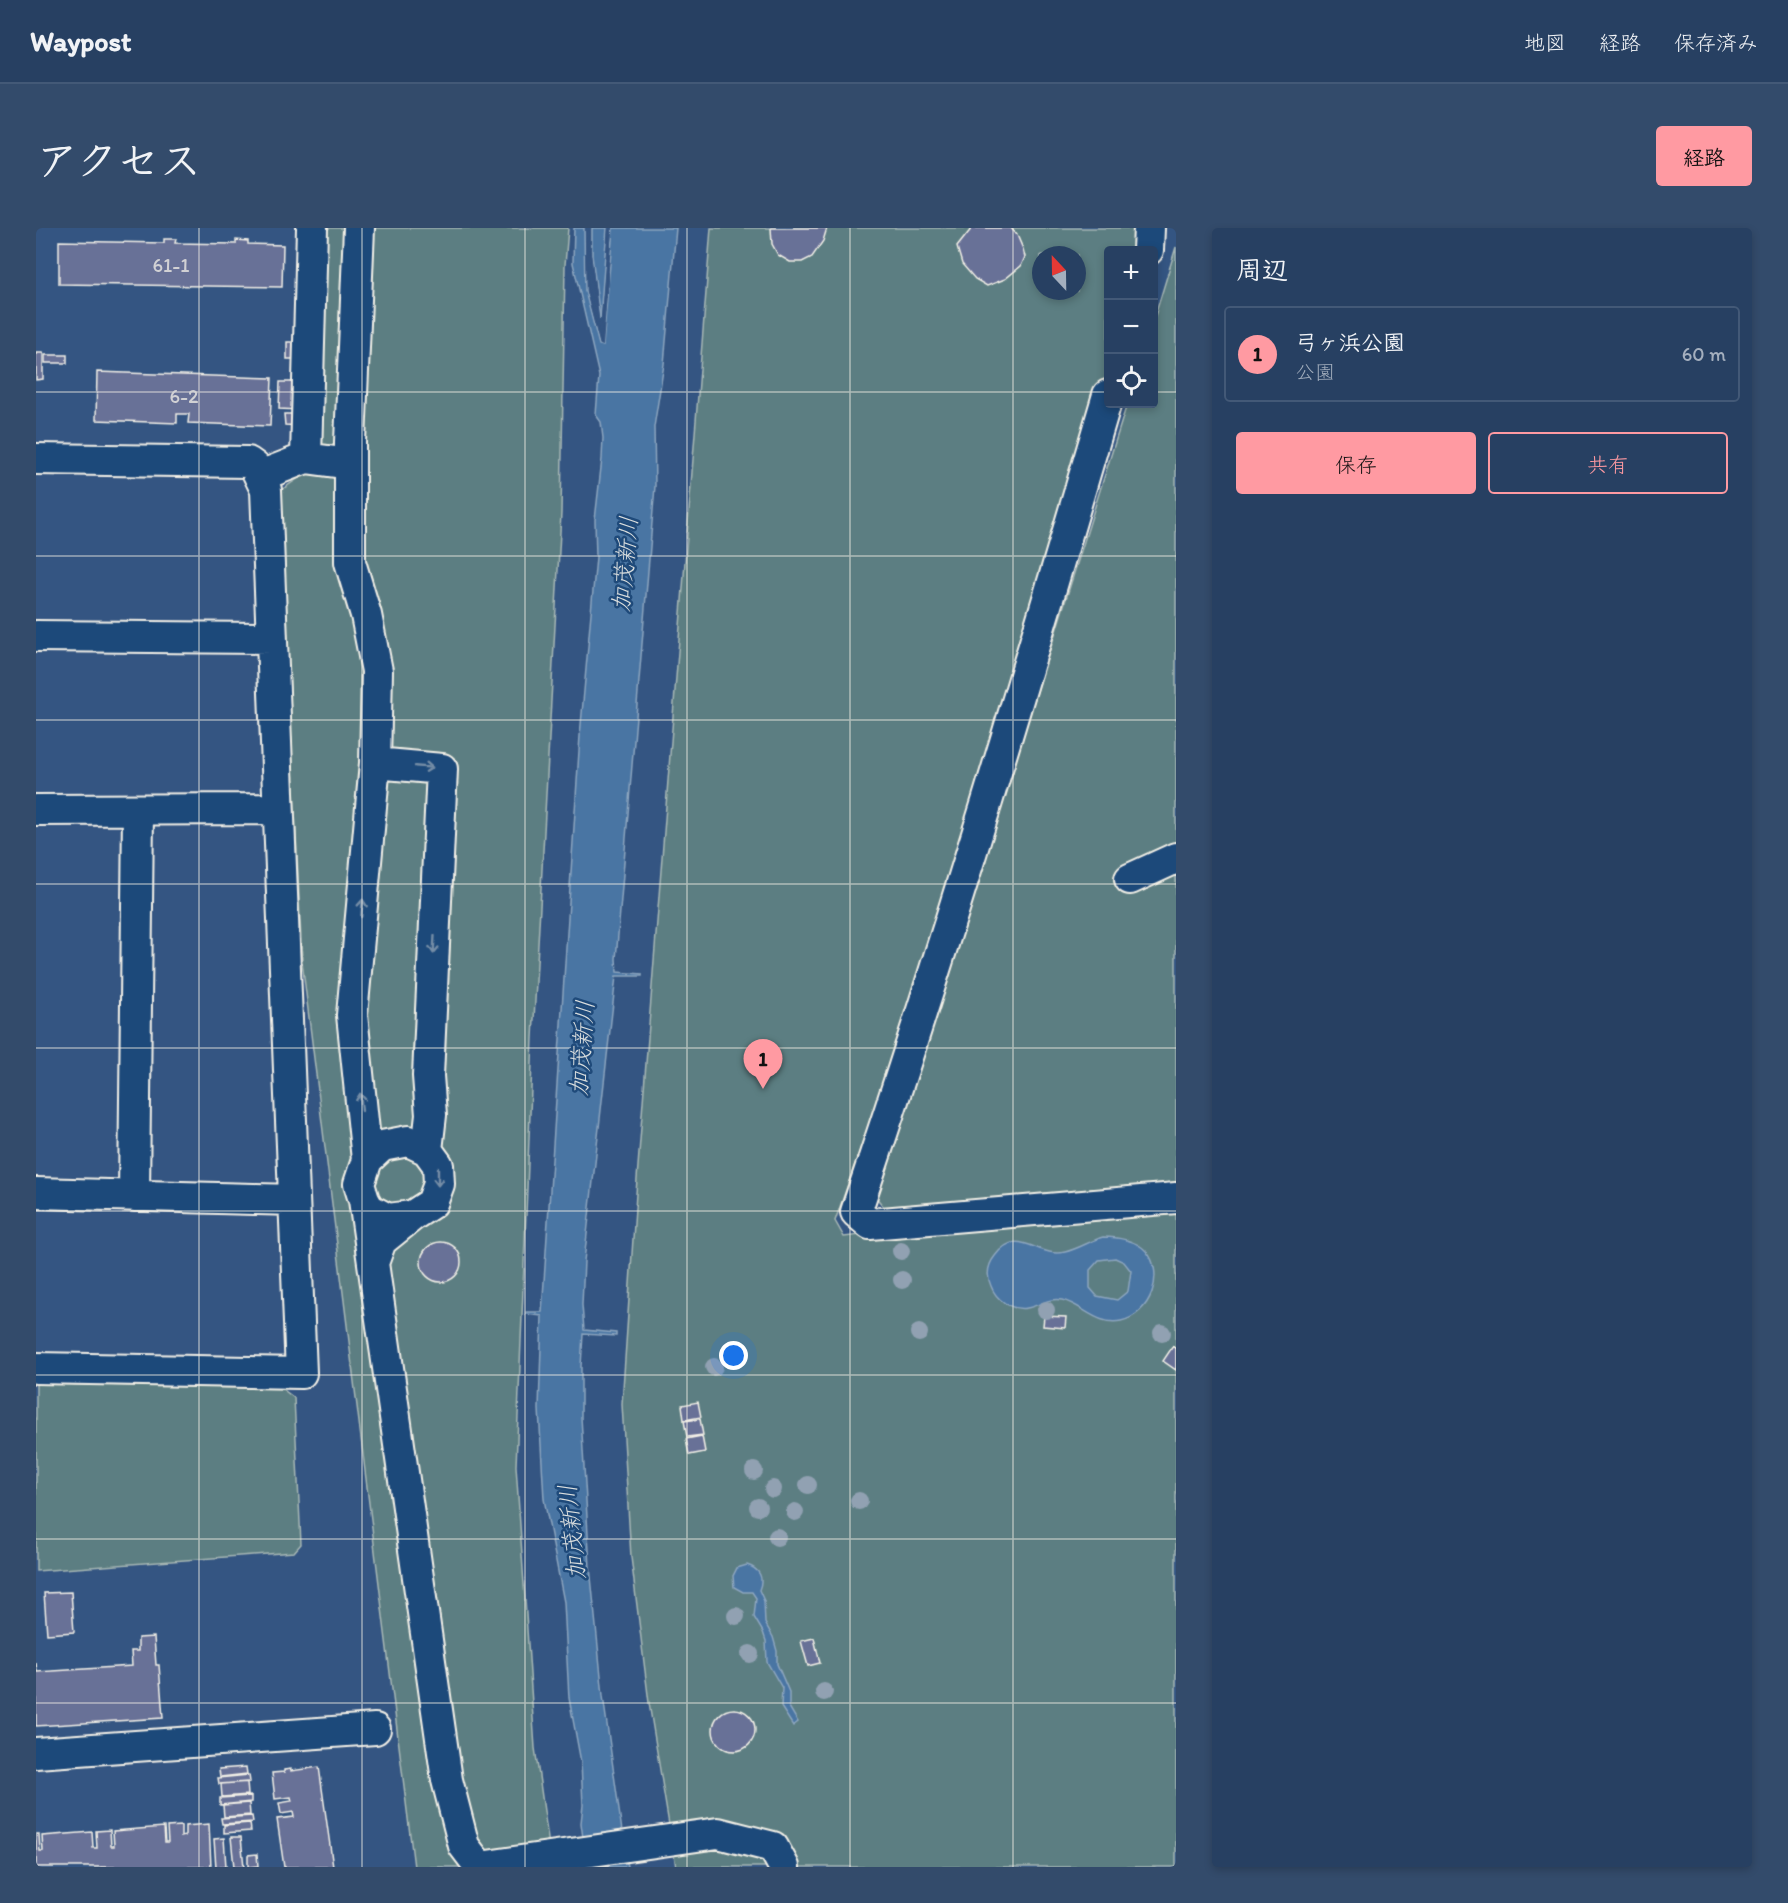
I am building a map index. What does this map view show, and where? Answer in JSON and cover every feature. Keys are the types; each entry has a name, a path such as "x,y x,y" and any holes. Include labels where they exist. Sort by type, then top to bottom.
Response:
{"street":[{"path":"306,458 312,228"},
{"path":"359,228 350,464 350,562 366,615 377,671 375,763 352,1015 367,1160 359,1184 364,1200 447,1780 464,1846 480,1867 718,1833 773,1848 784,1867"},
{"path":"1148,246 1149,228"},
{"path":"1104,408 1016,707 897,1091 856,1212 870,1224 1176,1198"},
{"path":"260,476 306,458 350,464"},
{"path":"36,459 248,462 255,467 266,490 301,1373 36,1368"},
{"path":"36,636 271,638"},
{"path":"375,763 442,769 428,1076 431,1115 427,1150"},
{"path":"36,810 278,809"},
{"path":"134,1196 138,810"},
{"path":"1130,879 1176,858"},
{"path":"367,1160 381,1146 408,1141 427,1150 438,1165 439,1184 432,1203 381,1241 373,1263"},
{"path":"36,1193 294,1200"},
{"path":"364,1200 369,1209 388,1219 412,1216"},
{"path":"36,1754 375,1729"}],"green space":[{"path":"322,228 568,228 565,265 561,513 533,1038 516,1466 535,1748 552,1867 414,1867 302,961 280,491 319,464"},
{"path":"711,228 1140,228 1139,246 1104,246 1104,388 989,767 913,1000 835,1221 844,1237 1032,1215 1176,1208 1176,1867 676,1867 649,1703 631,1557 622,1404 637,1179"},
{"path":"1176,247 1176,1182 890,1215 872,1192 1031,711 1126,408 1158,408 1158,306"},
{"path":"36,1384 281,1388 294,1398 301,1544 294,1552 36,1571"}],"water":[{"name":"加茂新川","path":"574,228 584,228 585,291 599,345 603,346 613,228 676,228 664,364 654,427 655,486 616,959 617,972 642,974 642,976 616,976 584,1261 582,1305 584,1330 616,1333 616,1336 583,1334 581,1417 590,1567 603,1696 627,1867 587,1867 581,1823 583,1805 581,1762 569,1698 564,1602 544,1499 539,1409 542,1316 526,1314 526,1312 542,1312 580,736 596,557 595,520 603,438 601,422 596,415 599,376 573,263"},
{"path":"592,228 607,228 600,319 592,255"},
{"path":"1103,1237 1132,1242 1142,1247 1152,1260 1155,1282 1152,1292 1140,1311 1131,1317 1121,1321 1105,1321 1057,1299 1027,1308 1016,1308 1005,1303 993,1291 988,1278 990,1263 1004,1247 1012,1243 1029,1245 1055,1253 1075,1249","holes":["1115,1258 1124,1262 1131,1271 1128,1291 1117,1300 1097,1296 1090,1288 1090,1270 1099,1260"]},
{"path":"747,1565 760,1574 759,1590 764,1601 765,1623 773,1637 777,1651 777,1664 789,1692 789,1707 798,1722 793,1726 781,1707 782,1688 767,1662 766,1641 754,1617 756,1598 752,1592 743,1592 734,1587 733,1576 737,1568"}],"pier":[{"path":"585,228 587,228 588,290 601,343 603,320 598,322 596,319 588,244 589,228 591,228 590,245 599,319 601,320 608,228 612,228 603,346 600,345 586,291"}],"building":[{"path":"771,228 827,228 823,241 812,257 802,262 790,262 778,255 772,244"},
{"path":"972,228 1011,228 1023,249 1025,257 1021,266 1005,279 987,286 975,279 962,264 957,247"},
{"path":"164,239 176,239 175,243 236,244 236,240 248,241 248,244 283,245 282,287 59,284 59,241 164,243"},
{"path":"287,342 300,342 300,359 287,359"},
{"path":"36,353 43,353 43,379 36,380"},
{"path":"45,355 67,355 67,363 45,363"},
{"path":"97,372 272,378 270,426 188,423 189,414 177,414 177,423 96,420"},
{"path":"280,382 300,382 300,410 279,409"},
{"path":"284,414 300,414 300,426 285,425"},
{"path":"441,1242 449,1243 455,1248 460,1254 460,1270 455,1276 449,1281 441,1282 433,1281 427,1276 422,1270 421,1262 422,1254 427,1248 433,1243"},
{"path":"1044,1316 1066,1317 1065,1328 1043,1326"},
{"path":"1173,1346 1176,1349 1176,1370 1163,1361"},
{"path":"698,1402 701,1417 684,1420 682,1405"},
{"path":"700,1419 703,1435 687,1437 684,1421"},
{"path":"702,1436 705,1452 689,1455 686,1439"},
{"path":"71,1592 74,1632 47,1634 44,1593"},
{"path":"154,1637 156,1665 159,1665 163,1718 36,1726 36,1663 37,1672 132,1666 131,1651 138,1651 138,1638"},
{"path":"814,1638 820,1663 808,1666 801,1641"},
{"path":"734,1709 742,1710 749,1715 754,1722 754,1738 749,1745 742,1750 734,1751 726,1750 719,1745 714,1738 713,1730 714,1722 719,1715 726,1710"},
{"path":"246,1767 247,1774 220,1777 219,1769"},
{"path":"319,1767 333,1867 284,1867 277,1819 294,1817 293,1812 281,1814 279,1803 292,1801 291,1797 275,1799 272,1773"},
{"path":"249,1775 250,1782 219,1784 218,1778"},
{"path":"247,1782 248,1795 222,1797 221,1784"},
{"path":"251,1796 251,1802 220,1805 220,1798"},
{"path":"249,1803 250,1815 224,1817 223,1805"},
{"path":"252,1816 253,1822 222,1824 221,1818"},
{"path":"250,1823 251,1831 224,1833 224,1825"},
{"path":"209,1824 211,1867 36,1867 36,1834 39,1834 40,1851 43,1851 42,1836 92,1832 93,1848 97,1848 96,1831 110,1830 111,1846 114,1846 113,1831 164,1827 165,1842 168,1842 167,1827 181,1826 181,1837 185,1836 185,1826"},
{"path":"231,1837 241,1837 244,1867 234,1867"},
{"path":"224,1838 226,1867 216,1867 214,1839"},
{"path":"257,1854 258,1866 248,1867 248,1855"}],"place":[{"name":"弓ヶ浜公園","path":"763,1089"}]}
